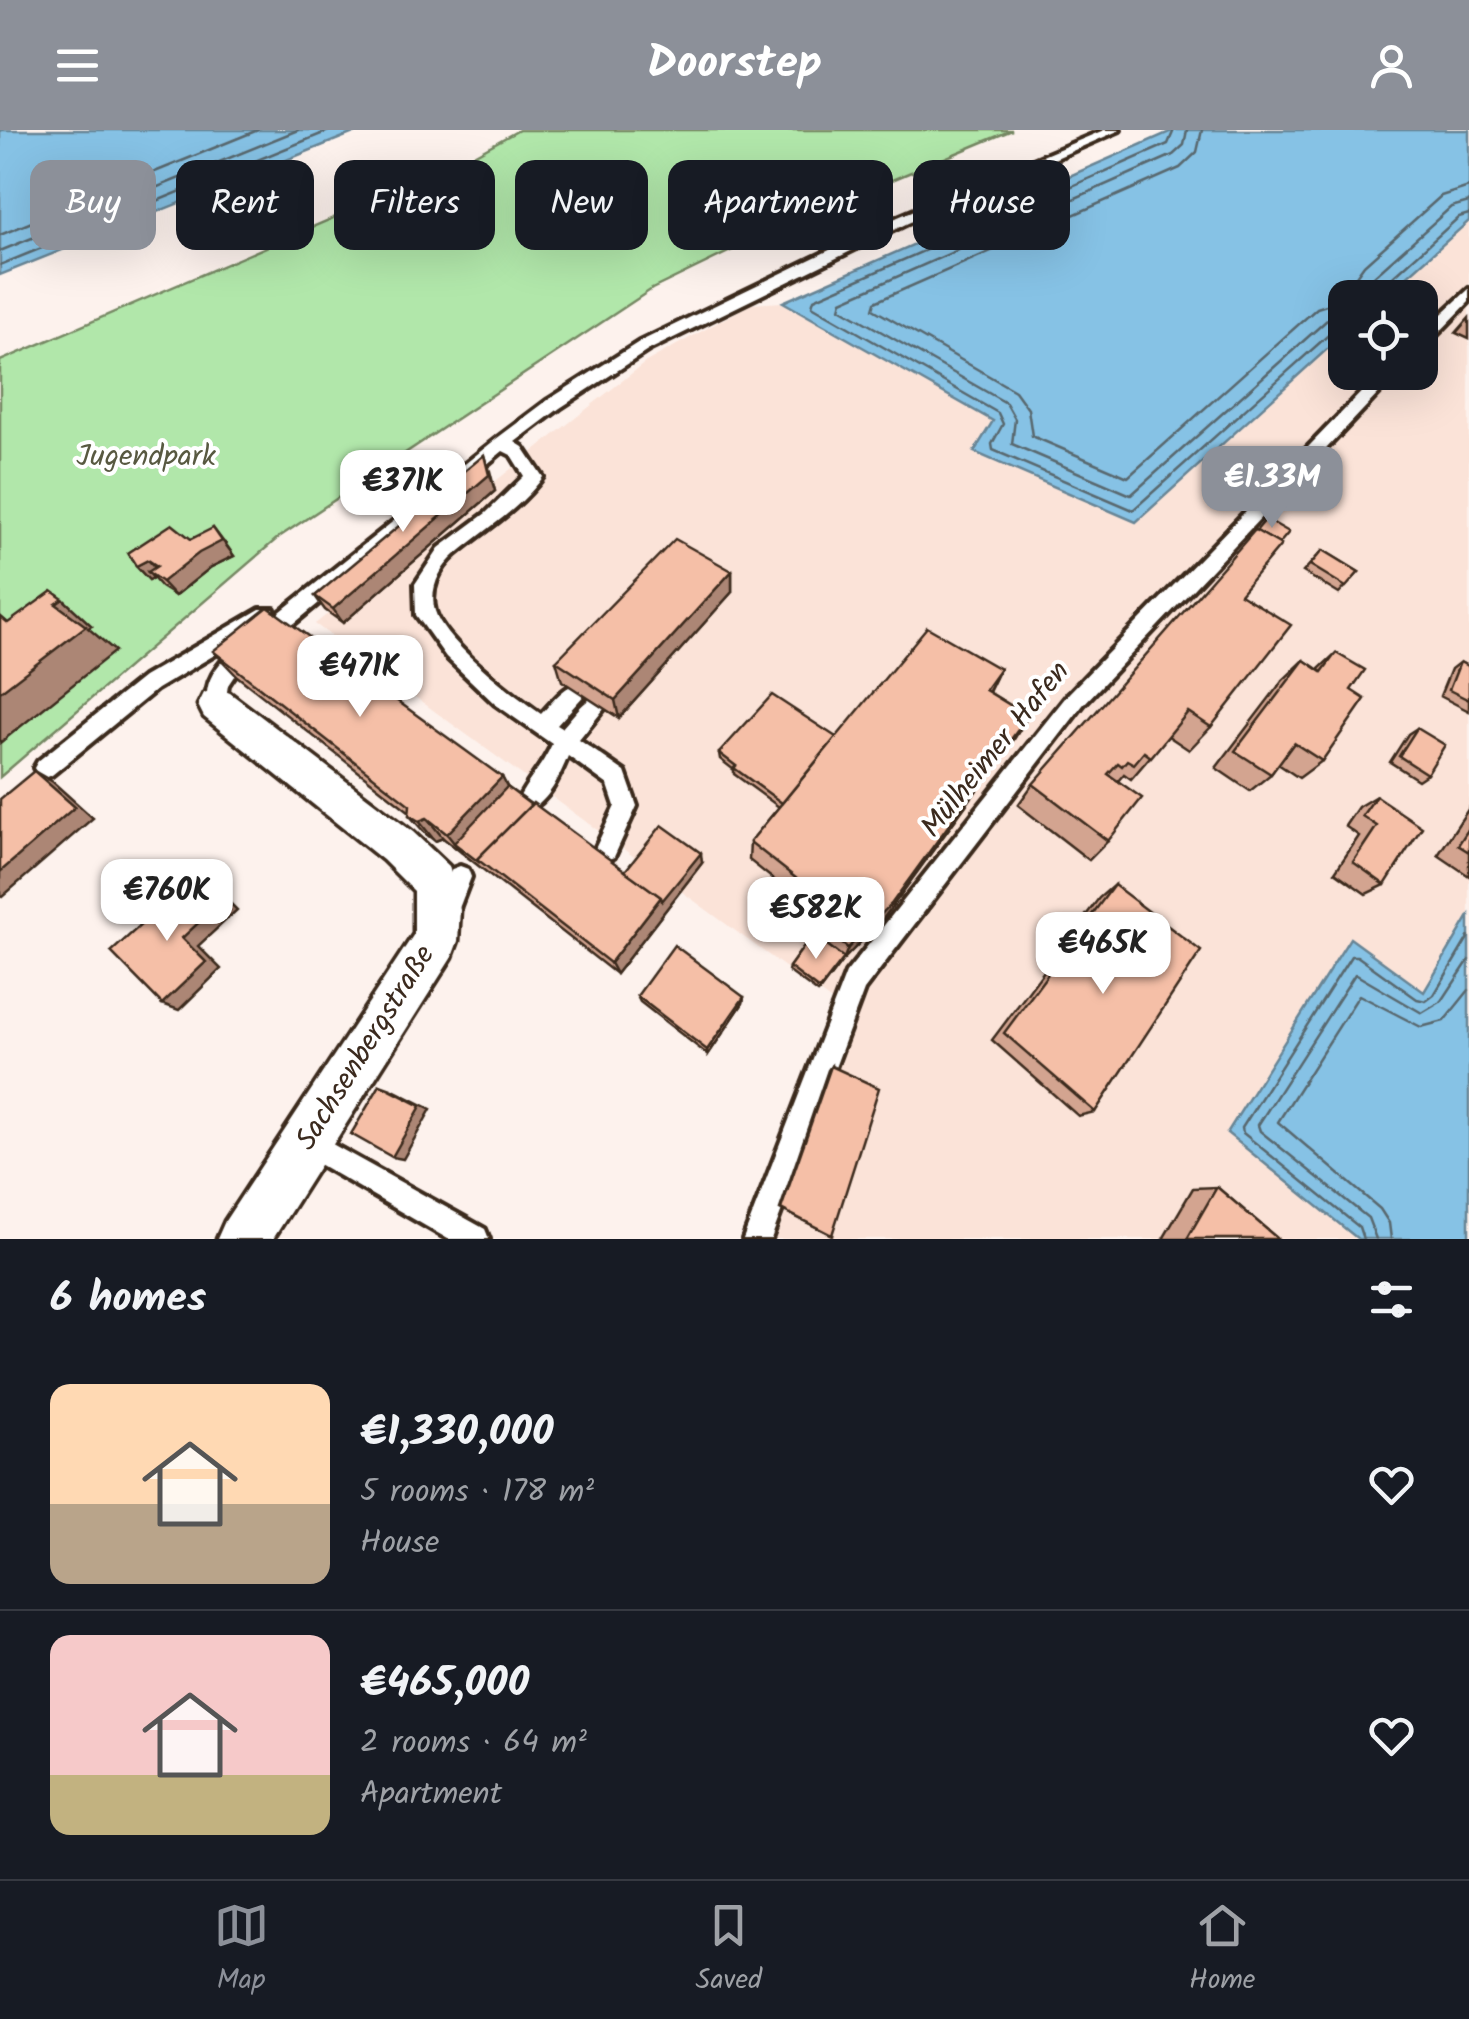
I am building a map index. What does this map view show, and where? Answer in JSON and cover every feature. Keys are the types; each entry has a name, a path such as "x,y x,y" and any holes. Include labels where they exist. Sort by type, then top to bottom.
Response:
{"street":[{"name":"Sachsenbergstraße","path":"217,705 398,846 434,881 438,910 436,941 243,1239"}],"lane":[{"path":"217,705 218,683 231,664 502,443 584,384 691,320 903,220 1114,130"},
{"path":"1438,325 1469,294"},
{"name":"Mülheimer Hafen","path":"757,1239 855,982 1076,699 1374,390"},
{"path":"502,443 517,451 534,477 492,518 445,552 424,584 426,616 453,652 502,698 618,779 626,806 606,850"},
{"path":"45,768 150,683 263,615 323,588"},
{"path":"542,726 578,691"},
{"path":"528,800 550,775 564,742 598,704"},
{"path":"436,941 460,877"},
{"path":"308,1144 475,1239"}],"shaded area":[{"path":"1469,221 1469,916 1424,992 1350,939 1227,1133 1358,1239 775,1239 813,1144 837,1005 315,624 646,362 751,304 783,302 994,422 974,452 1137,522 1328,348 1328,390 1438,390 1438,280 1403,280"}],"green space":[{"name":"Jugendpark","path":"519,130 1012,130 940,160 913,160 913,171 893,180 893,160 668,160 668,250 732,250 652,289 279,537 0,777 0,361 259,250 314,250 314,226 334,218 334,250 495,250 495,160 465,160"}],"water":[{"path":"0,130 361,130 286,160 176,160 176,204 156,212 156,160 30,160 30,250 62,250 0,275"},
{"path":"1174,130 1469,130 1469,221 1403,280 1328,280 1328,348 1136,522 974,452 993,421 783,302 913,245 913,250 1070,250 1070,176"},
{"path":"1469,916 1469,1239 1358,1239 1227,1133 1350,938 1424,992"}],"building":[{"path":"484,455 489,475 333,609 315,596"},
{"path":"1266,519 1289,532 1279,544 1256,531"},
{"path":"172,524 191,539 213,528 222,541 199,553 162,582 148,572 157,566 148,560 136,566 128,553"},
{"path":"1255,530 1281,545 1240,594 1291,625 1211,727 1188,712 1151,757 1144,752 1134,764 1127,760 1122,766 1118,763 1108,774 1142,798 1108,841 1033,784"},
{"path":"675,539 732,571 615,700 556,661"},
{"path":"1323,550 1359,572 1346,587 1310,565"},
{"path":"52,591 63,599 56,604 86,626 0,692 0,616 8,623"},
{"path":"268,607 502,777 447,834 427,818 419,821 409,815 410,805 213,651"},
{"path":"927,627 1000,669 985,690 1028,716 892,903 848,948 816,924 816,912 825,901 750,842"},
{"path":"1336,653 1365,670 1351,690 1365,699 1322,761 1294,743 1271,774 1235,751 1304,660 1322,672"},
{"path":"1460,662 1469,667 1469,700 1449,690"},
{"path":"772,695 836,737 782,803 719,753"},
{"path":"1417,728 1445,745 1427,774 1399,756"},
{"path":"34,771 75,807 0,872 0,799"},
{"path":"507,787 531,805 477,859 480,863 454,843"},
{"path":"1376,796 1422,827 1385,885 1353,862 1377,826 1362,816"},
{"path":"533,803 661,897 610,963 477,859"},
{"path":"662,825 701,853 662,901 625,871"},
{"path":"1469,828 1469,852 1458,845"},
{"path":"201,880 222,901 182,938 206,962 162,1004 111,952 156,911 161,917"},
{"path":"1114,885 1201,951 1095,1112 1004,1033"},
{"path":"813,934 844,958 819,990 789,967"},
{"path":"674,945 744,997 707,1050 637,996"},
{"path":"831,1066 879,1088 832,1235 781,1209"},
{"path":"380,1085 421,1106 392,1157 351,1134"},
{"path":"1217,1187 1278,1239 1187,1239"}]}
